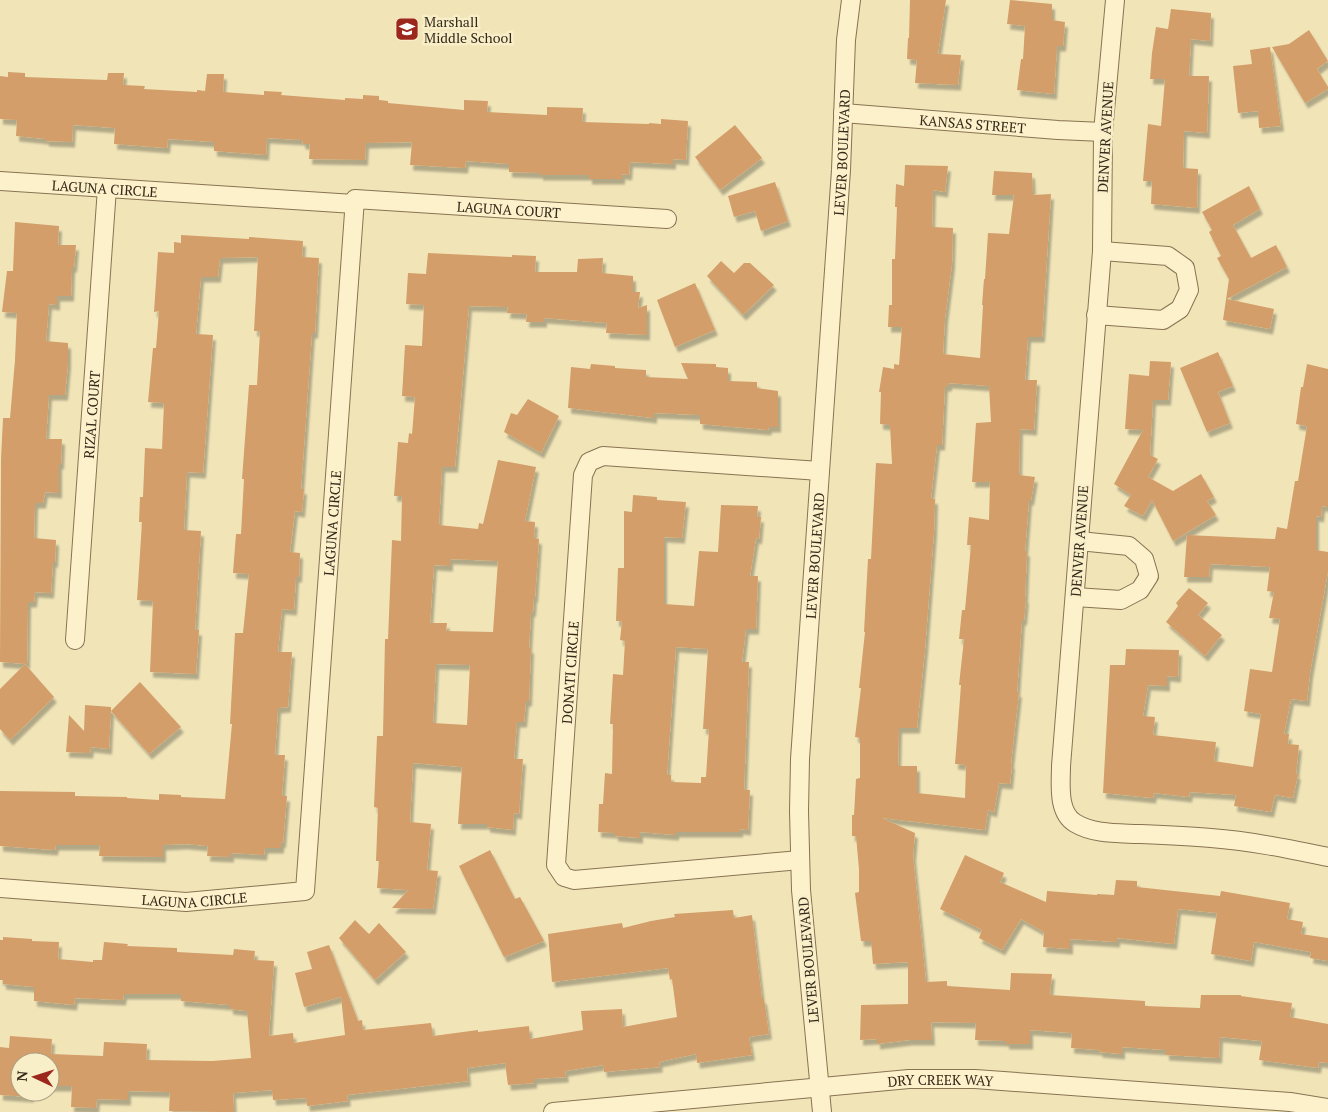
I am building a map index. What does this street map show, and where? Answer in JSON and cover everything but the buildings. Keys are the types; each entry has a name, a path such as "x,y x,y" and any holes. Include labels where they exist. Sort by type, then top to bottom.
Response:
{"street":[{"name":"LEVER BOULEVARD","path":"822,1112 801,890 800,759 841,170 846,40 851,0"},
{"name":"DENVER AVENUE","path":"1115,0 1104,132 1102,251 1061,766 1061,790 1064,809 1074,822 1103,832 1211,838 1272,845 1328,857"},
{"name":"KANSAS STREET","path":"843,113 1104,132"},
{"name":"LAGUNA CIRCLE","path":"0,180 354,204 305,891 186,902 0,888"},
{"name":"RIZAL COURT","path":"75,640 107,188"},
{"name":"LAGUNA COURT","path":"354,204 355,199 667,219"},
{"path":"1096,315 1163,320 1180,309 1189,290 1185,268 1168,256 1102,251"},
{"name":"DONATI CIRCLE","path":"800,860 574,880 564,876 556,865 583,475 590,462 603,456 820,471"},
{"path":"1075,597 1121,600 1140,590 1149,576 1144,560 1129,546 1079,541"},
{"name":"DRY CREEK WAY","path":"562,1112 909,1079 975,1079 1290,1102 1328,1108"}],"place":[{"name":"Marshall Middle School","path":"407,29"}]}
